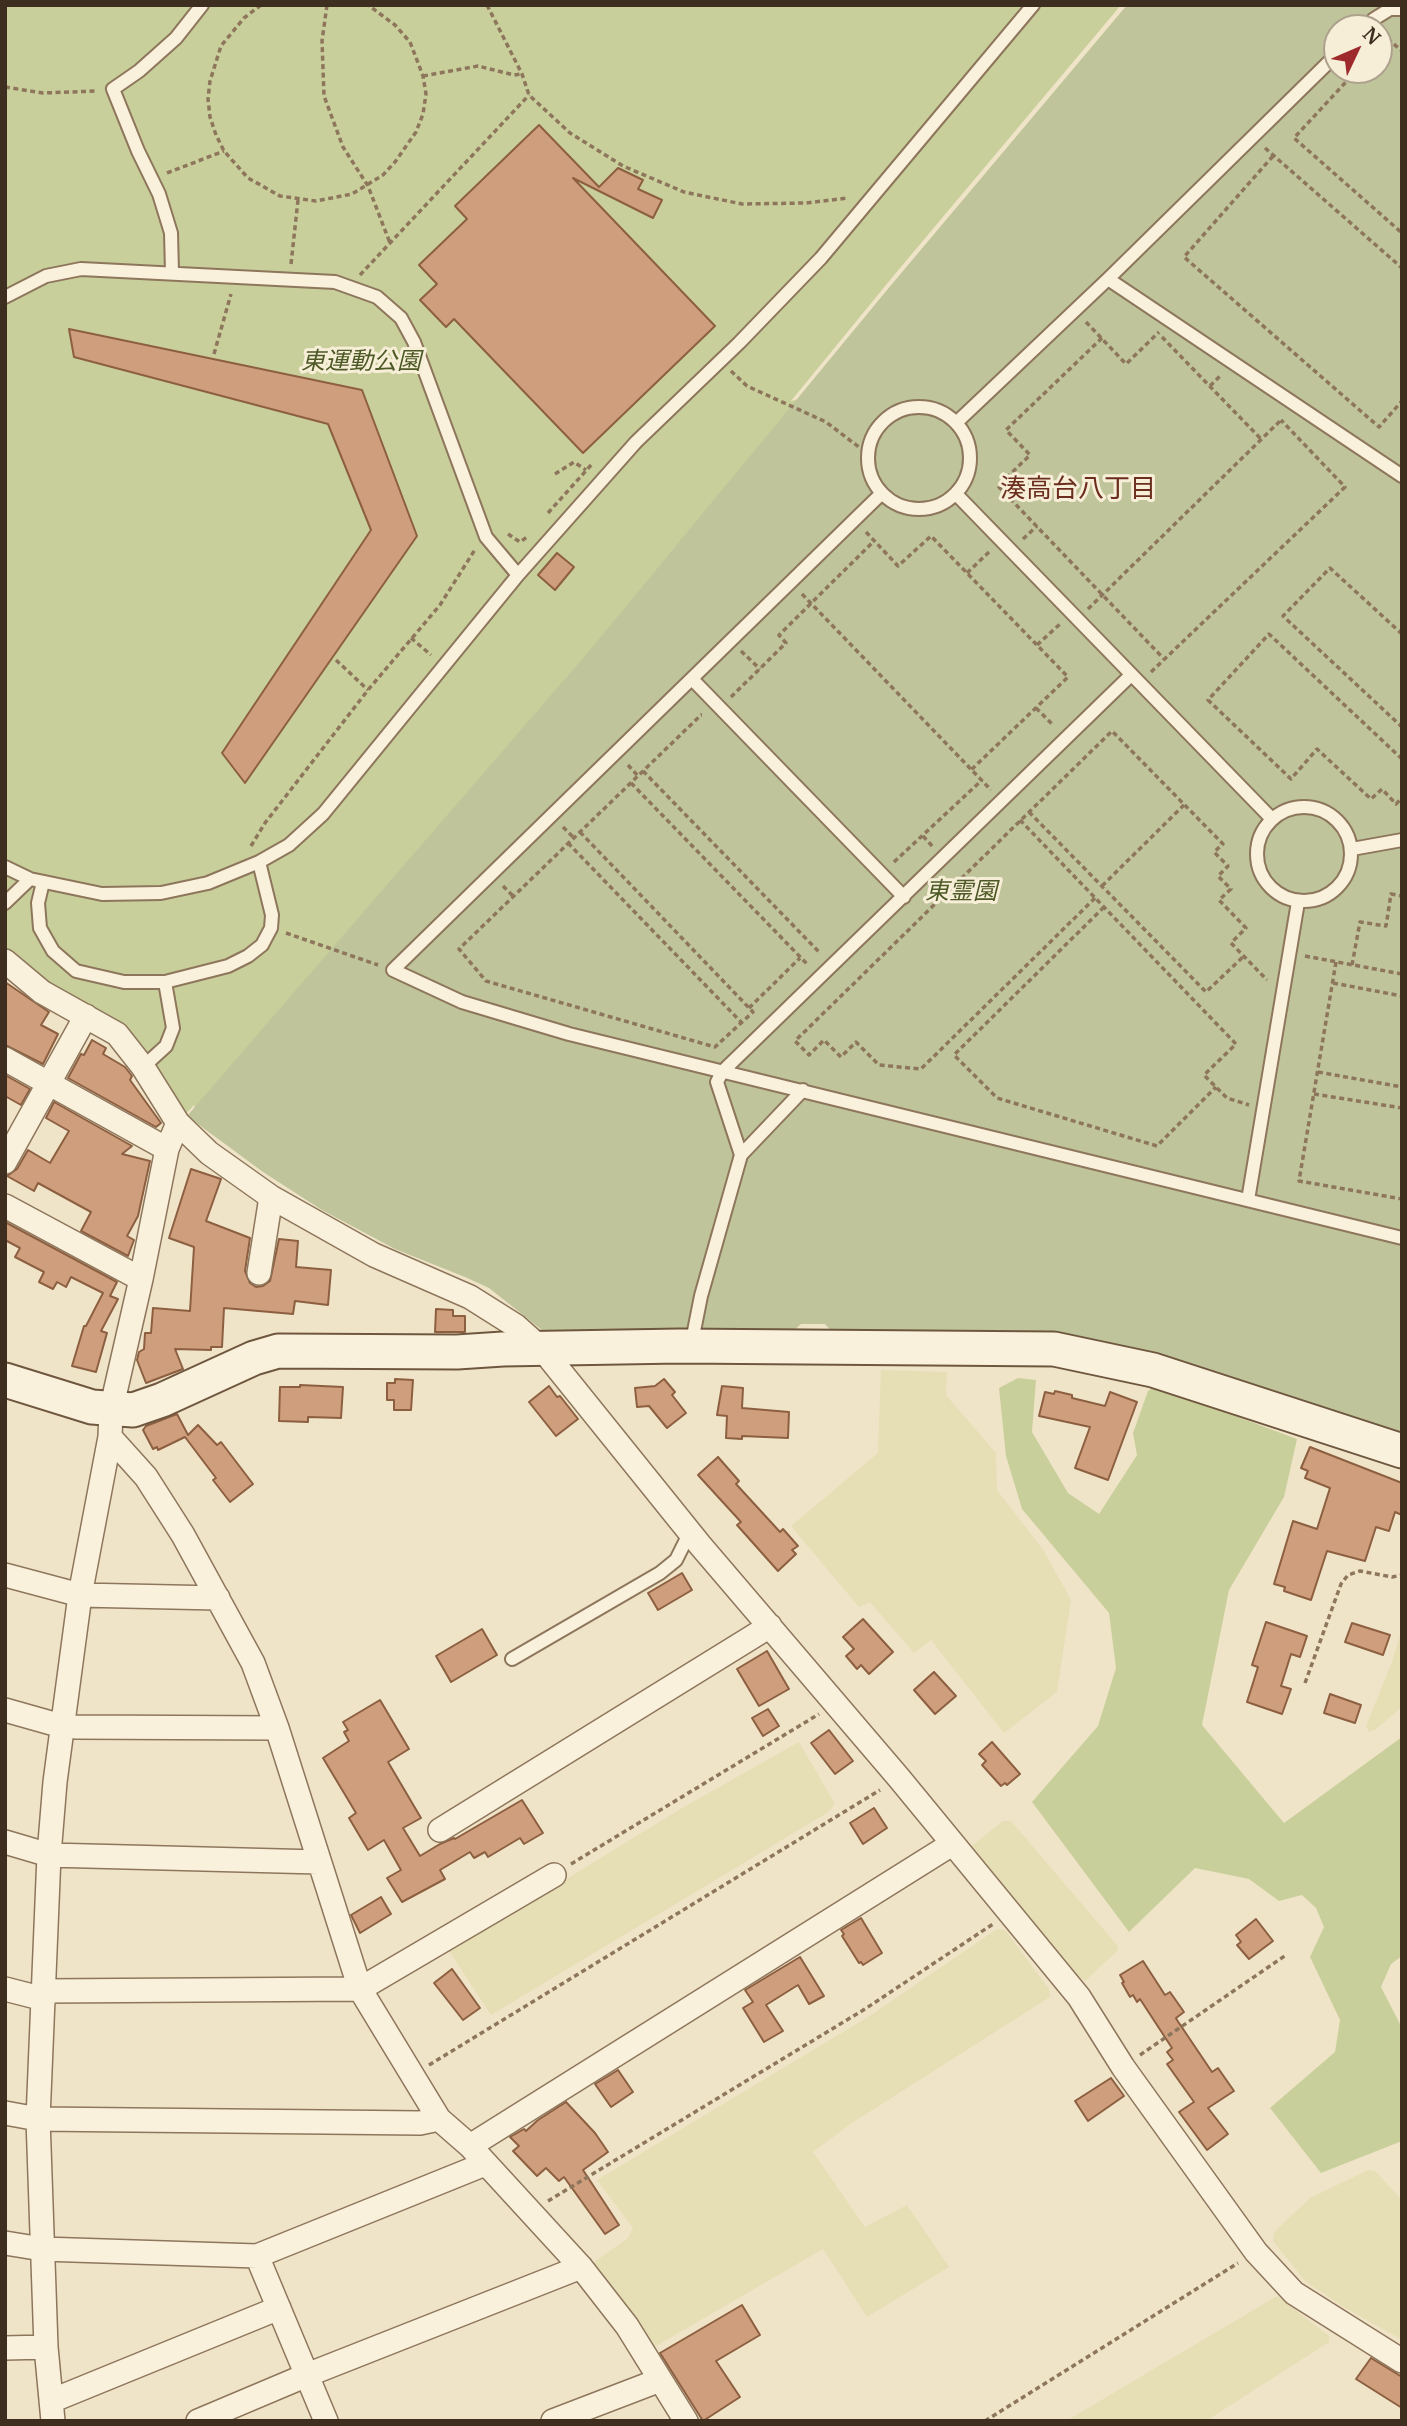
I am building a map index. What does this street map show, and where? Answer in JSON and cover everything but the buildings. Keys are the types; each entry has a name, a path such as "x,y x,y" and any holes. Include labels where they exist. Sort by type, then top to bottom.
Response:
{"street":[{"path":"5,961 41,992 117,1034 143,1067 178,1123 209,1153 271,1196 374,1255 470,1297 516,1326 543,1350 690,1532 899,1778 1079,1997 1123,2067 1256,2252 1294,2293 1402,2361"},
{"path":"5,1162 86,1016"},
{"path":"5,1059 167,1149"},
{"path":"178,1123 167,1149 110,1423 80,1595 62,1725 49,1855 38,2119 47,2415 279,2308"},
{"path":"259,1273 271,1196"},
{"path":"5,1206 141,1279"},
{"path":"110,1423 133,1410 162,1400 244,1362 278,1351 543,1350 691,1346 1054,1349 1153,1370 1402,1451"},
{"path":"5,1380 92,1407 110,1423 146,1477 183,1535 253,1663 277,1728 360,1989 439,2119 470,2146 581,2267 627,2326 686,2421"},
{"path":"5,1575 80,1595 218,1598"},
{"path":"440,1830 770,1626"},
{"path":"5,1710 62,1725 277,1728"},
{"path":"5,1842 49,1855 319,1862"},
{"path":"470,2146 952,1844"},
{"path":"5,1989 44,1995 360,1989 554,1875"},
{"path":"5,2113 38,2119 420,2123 439,2119"},
{"path":"5,2243 42,2249 257,2256 485,2164"},
{"path":"257,2256 327,2421"},
{"path":"198,2421 581,2267"},
{"path":"5,2348 46,2347"},
{"path":"553,2421 660,2380"}],"lane":[{"path":"172,272 171,233 152,179 113,89 139,71 176,38 202,5"},
{"path":"5,867 30,879 102,894 161,893 208,883 259,862 289,845 323,814 518,575 636,442 739,343 821,258 1033,5"},
{"path":"1382,14 1391,9 1402,9"},
{"path":"957,423 1323,68"},
{"path":"5,297 46,276 81,269 335,282 377,297 401,318 414,341 486,537 518,575"},
{"path":"1108,279 1402,476"},
{"path":"929,407 957,423 966,437 971,461 963,485 956,494 935,507 922,509 898,505 882,493 873,479 868,454 875,431 883,421 904,409 929,407"},
{"path":"882,493 393,970 462,1002 569,1034 1402,1238"},
{"path":"956,494 1272,820"},
{"path":"692,679 904,897"},
{"path":"741,1155 717,1083 722,1072 1066,739 1135,679"},
{"path":"1298,807 1323,810 1342,826 1352,849 1351,861 1342,884 1322,898 1298,902 1275,892 1260,872 1257,847 1260,835 1272,820 1286,810 1298,807"},
{"path":"1352,849 1402,840"},
{"path":"43,882 38,903 40,928 53,950 76,971 124,982 165,982 228,966 248,956 262,944 271,928 272,915 259,862"},
{"path":"5,903 30,879"},
{"path":"1248,1200 1298,902"},
{"path":"143,1067 166,1046 173,1028 165,982"},
{"path":"691,1346 701,1296 741,1155 803,1090"},
{"path":"513,1659 660,1573 676,1560 690,1532"}],"path":[{"path":"261,5 231,31 214,63 209,80 209,108 216,135 235,166 256,184 280,196 298,200 334,200 368,186 396,162 416,132 424,114 424,76 410,42 395,25 368,5"},
{"path":"327,5 322,41 324,96 343,146 368,186 390,243"},
{"path":"487,5 522,74 529,95 570,133 623,166 684,192 742,204 806,204 856,197 847,207"},
{"path":"424,76 478,66 514,75 522,74"},
{"path":"1344,84 1294,138 1402,233"},
{"path":"5,87 43,93 113,89"},
{"path":"349,286 529,95"},
{"path":"152,179 224,151"},
{"path":"1402,268 1273,156 1184,257 1379,427 1402,401"},
{"path":"289,278 298,200"},
{"path":"214,354 237,275"},
{"path":"1075,310 1126,364 1171,321"},
{"path":"1158,333 1261,439"},
{"path":"1102,338 1006,430 1030,455 998,486 1164,659"},
{"path":"733,373 747,386 826,422 868,454"},
{"path":"1037,645 1103,595 1297,405"},
{"path":"1135,679 1164,659 1345,487 1281,421"},
{"path":"542,521 595,461"},
{"path":"555,474 574,462 586,470"},
{"path":"855,520 898,566 931,536 1068,677 971,770"},
{"path":"244,853 368,690 439,605 470,555 486,537 498,524 513,539 520,542 534,529"},
{"path":"731,697 786,643 779,635 874,541"},
{"path":"967,573 1001,541"},
{"path":"1402,634 1330,568 1283,616 1402,727"},
{"path":"791,583 1002,802"},
{"path":"1402,759 1269,634 1208,700 1292,779 1317,749 1371,799 1382,789 1396,804 1402,798"},
{"path":"411,638 444,666"},
{"path":"732,641 760,669"},
{"path":"336,660 368,690"},
{"path":"1035,708 1066,739"},
{"path":"580,832 753,1012 715,1047 486,981 459,949 568,843 701,715 710,724"},
{"path":"1095,898 921,1069 879,1065 856,1042 841,1057 824,1040 809,1055 795,1041 1112,731 1223,844 1214,852 1228,866 1218,876 1231,889 1219,900 1246,928 1231,943 1282,995"},
{"path":"631,783 808,965 820,953 643,771"},
{"path":"885,853 895,863 982,780"},
{"path":"1102,886 1184,805"},
{"path":"1029,812 1206,992 1244,956"},
{"path":"1020,820 1236,1044 1204,1075 1227,1098 1263,1109"},
{"path":"568,843 741,1022"},
{"path":"1352,965 1360,922 1386,926 1391,894 1402,896"},
{"path":"1104,908 954,1055 997,1098 1157,1146 1216,1087"},
{"path":"271,928 393,970"},
{"path":"1289,953 1402,974"},
{"path":"749,1008 800,958"},
{"path":"1336,962 1299,1181 1402,1199"},
{"path":"1333,983 1402,996"},
{"path":"1318,1072 1402,1087"},
{"path":"1314,1094 1402,1108"},
{"path":"1305,1683 1340,1584 1348,1575 1360,1571 1392,1577 1402,1575"},
{"path":"554,1875 699,1785 802,1726 835,1703"},
{"path":"412,2075 899,1778"},
{"path":"529,2212 865,2009 1010,1913"},
{"path":"1123,2067 1286,1955"},
{"path":"985,2421 1256,2252"}],"shaded area":[{"path":"881,1370 947,1372 946,1395 996,1453 997,1490 1044,1551 1071,1600 1057,1692 1004,1733 931,1640 914,1653 870,1602 859,1607 791,1526 878,1453"},
{"path":"1402,1629 1402,1707 1369,1732 1366,1726 1392,1662"},
{"path":"799,1742 835,1804 827,1813 491,2015 449,1951 682,1808"},
{"path":"1003,1821 1011,1821 1118,1946 1118,1950 1086,1980 1077,1978 969,1848"},
{"path":"997,1929 1005,1930 1049,1989 1050,1997 852,2123 813,2152 865,2227 907,2205 949,2267 867,2317 823,2249 651,2349 591,2264 628,2238 633,2228 597,2180 868,2017"},
{"path":"1368,2170 1375,2171 1402,2200 1402,2340 1342,2306 1305,2281 1273,2241 1274,2232 1310,2198"},
{"path":"1277,2296 1329,2336 1329,2342 1206,2421 1066,2421"}],"green space":[{"name":"東運動公園","path":"5,5 1121,5 791,401 815,395 1323,38 1323,49 493,1282 198,1116 194,1105 178,1123 143,1067 5,961"},
{"name":"東霊園","path":"1127,5 1402,5 1402,1436 1187,1363 1116,1345 1069,1337 833,1333 825,1324 801,1324 791,1333 547,1334 489,1288 395,1249 322,1210 263,1172 187,1116 590,650"},
{"path":"1018,1378 1036,1380 1032,1432 1068,1493 1099,1514 1137,1455 1133,1433 1148,1391 1155,1386 1297,1439 1284,1497 1229,1590 1202,1725 1284,1823 1402,1737 1402,1956 1391,1964 1381,1987 1402,2028 1402,2141 1321,2173 1270,2108 1335,2052 1340,2020 1310,1957 1324,1927 1316,1908 1302,1895 1279,1901 1249,1879 1195,1868 1129,1932 1032,1802 1098,1726 1116,1668 1109,1613 1022,1509 1006,1456 999,1388"}],"district":[{"name":"湊高台八丁目","path":"1078,490"}]}
